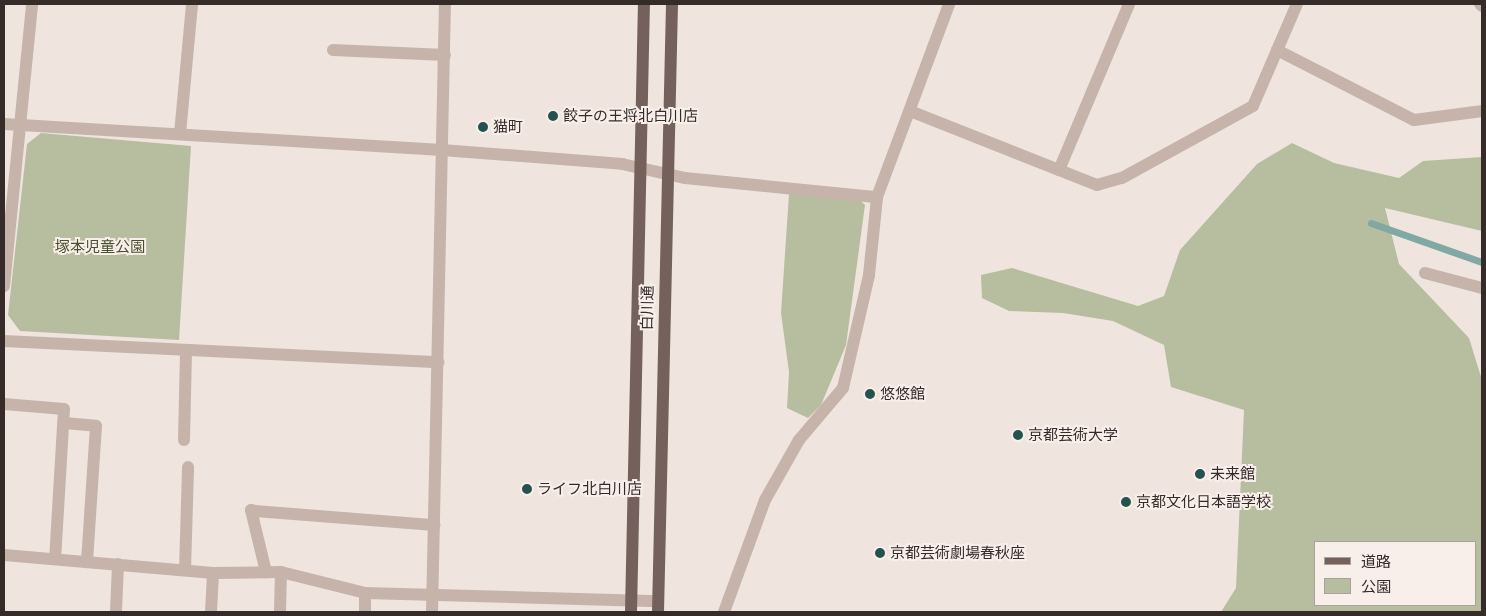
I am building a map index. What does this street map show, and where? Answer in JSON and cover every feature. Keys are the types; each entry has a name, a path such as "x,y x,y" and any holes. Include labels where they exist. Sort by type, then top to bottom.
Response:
{"main road":[{"name":"白川通","path":"631,612 644,4"},
{"name":"白川通","path":"658,607 666,174 672,4"}],"street":[{"path":"4,286 7,219 32,4"},
{"path":"180,134 192,4"},
{"path":"432,612 445,4"},
{"path":"724,612 765,500 799,440 843,388 870,275 877,197 949,4"},
{"path":"1060,170 1129,4"},
{"path":"910,111 1097,185 1122,178 1253,106 1297,4"},
{"path":"333,50 445,55"},
{"path":"1277,50 1414,120 1482,111"},
{"path":"4,124 442,150 641,168 666,174 877,197"},
{"path":"1425,273 1482,288"},
{"path":"4,341 438,362"},
{"path":"184,440 186,350"},
{"path":"4,404 64,410 55,559"},
{"path":"64,423 96,426 86,562"},
{"path":"185,570 188,467"},
{"path":"266,572 252,510 434,525"},
{"path":"4,555 213,573 281,572 365,593 631,598 658,607"},
{"path":"116,612 118,564"},
{"path":"280,612 281,572"},
{"path":"211,612 213,573"},
{"path":"365,593 365,612"}],"green space":[{"name":"塚本児童公園","path":"41,133 191,146 179,340 20,331 8,315 27,144"},
{"path":"1292,143 1334,163 1399,178 1423,161 1482,157 1482,231 1385,208 1399,264 1469,338 1482,380 1482,612 1221,612 1236,588 1244,410 1171,387 1164,345 1113,321 1063,313 1009,311 982,298 981,275 1012,268 1138,306 1164,296 1180,250 1257,164"},
{"path":"789,194 860,200 865,205 846,345 821,405 808,418 787,408 789,372 781,313"}],"waterway":[{"path":"1371,223 1482,262"}],"place":[{"name":"餃子の王将北白川店","path":"553,116"},
{"name":"猫町","path":"483,127"},
{"name":"悠悠館","path":"870,394"},
{"name":"京都芸術大学","path":"1018,435"},
{"name":"未来館","path":"1200,474"},
{"name":"ライフ北白川店","path":"527,489"},
{"name":"京都文化日本語学校","path":"1126,502"},
{"name":"京都芸術劇場春秋座","path":"880,553"}]}
